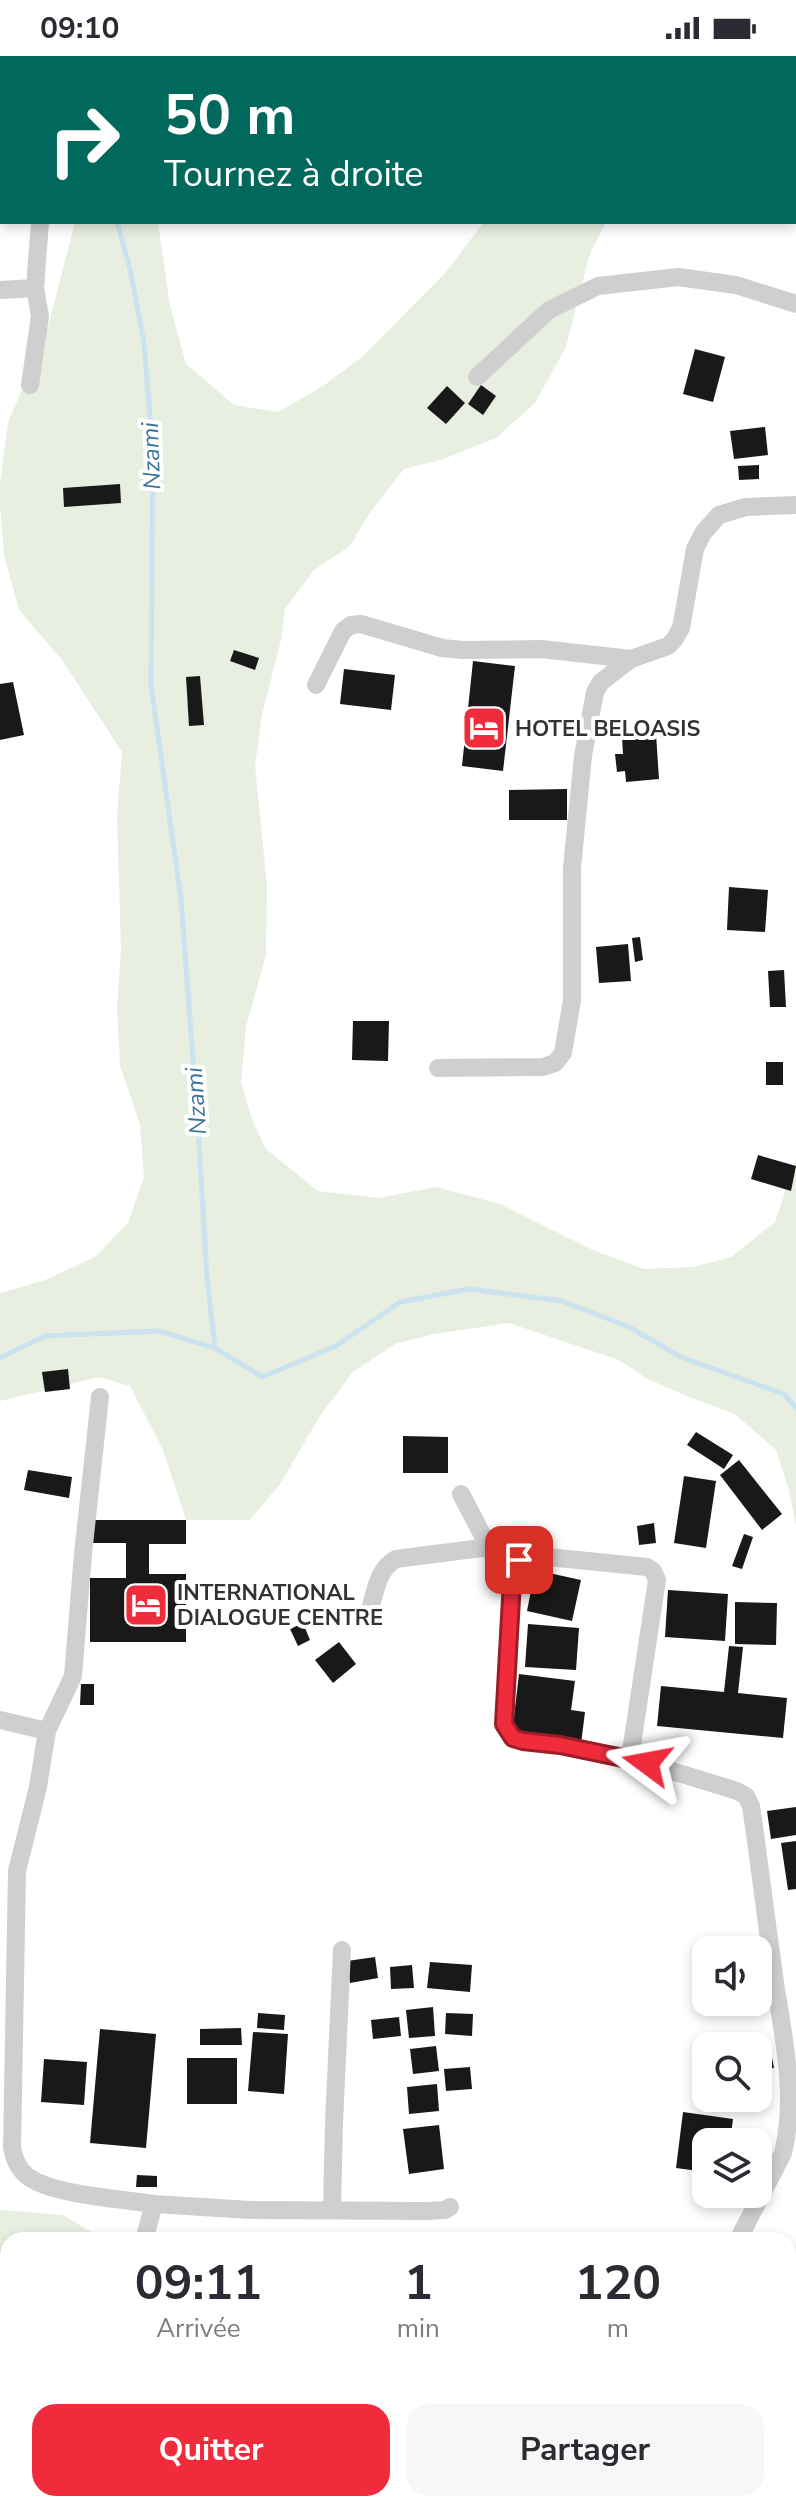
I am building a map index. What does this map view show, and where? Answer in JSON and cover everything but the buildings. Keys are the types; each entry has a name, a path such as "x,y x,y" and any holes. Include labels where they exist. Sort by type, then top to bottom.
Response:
{"street":[{"path":"30,385 40,316 35,288 40,224"},
{"path":"477,377 549,310 598,286 678,277 736,285 796,304"},
{"path":"0,290 35,288"},
{"path":"438,1068 543,1067 555,1063 563,1053 572,1000 572,868 583,756 595,692 601,682 631,659 668,646 674,640 681,628 695,549 703,533 719,515 746,507 796,505"},
{"path":"316,685 343,631 351,625 361,624 452,649 541,649 631,659"},
{"path":"100,1397 73,1676 47,1731 38,1787 17,1871 12,2148 16,2164 28,2177 55,2188 154,2204 250,2210 427,2211 450,2207"},
{"path":"461,1494 498,1562 513,1563 538,1556 647,1567 653,1571 657,1580 630,1758"},
{"path":"369,1613 382,1571 396,1559 489,1547"},
{"path":"513,1563 504,1724 508,1733 523,1741 630,1758 737,1791 746,1796 751,1806 777,1992 792,2045 786,2143 742,2232"},
{"path":"0,1720 47,1731"},
{"path":"332,2209 342,1950"},
{"path":"146,2232 154,2204"}],"green space":[{"path":"74,224 158,224 170,305 186,364 234,405 278,412 323,386 363,356 446,272 482,224 605,224 590,253 566,347 535,403 496,438 441,460 404,469 371,511 350,546 314,570 285,609 281,640 262,715 255,766 267,885 266,955 246,1027 241,1083 253,1122 266,1149 318,1191 379,1198 436,1187 500,1204 595,1251 644,1269 693,1267 731,1257 775,1222 796,1159 796,1526 776,1450 735,1414 646,1378 619,1360 509,1323 434,1334 395,1344 353,1372 320,1416 280,1484 250,1520 186,1520 163,1450 130,1386 99,1377 0,1401 0,1293 45,1280 95,1257 128,1223 144,1177 140,1124 120,1066 117,1007 121,949 117,816 122,752 62,660 19,610 4,555 0,483 8,423 48,327"},
{"path":"0,2210 63,2215 92,2232 0,2232"}],"waterway":[{"name":"Nzami","path":"118,224 144,343 153,453 151,685 181,899 207,1278 215,1348 262,1377 336,1346 400,1302 469,1289 562,1301 629,1327 681,1357 784,1394 796,1408"},
{"path":"0,1358 45,1336 159,1331 215,1348"}],"place":[{"name":"HOTEL BELOASIS","path":"484,728"},
{"name":"INTERNATIONAL DIALOGUE CENTRE","path":"146,1605"}],"route":[{"path":"519,1560 513,1563 504,1724 508,1733 523,1741 560,1745 647,1763"}]}
